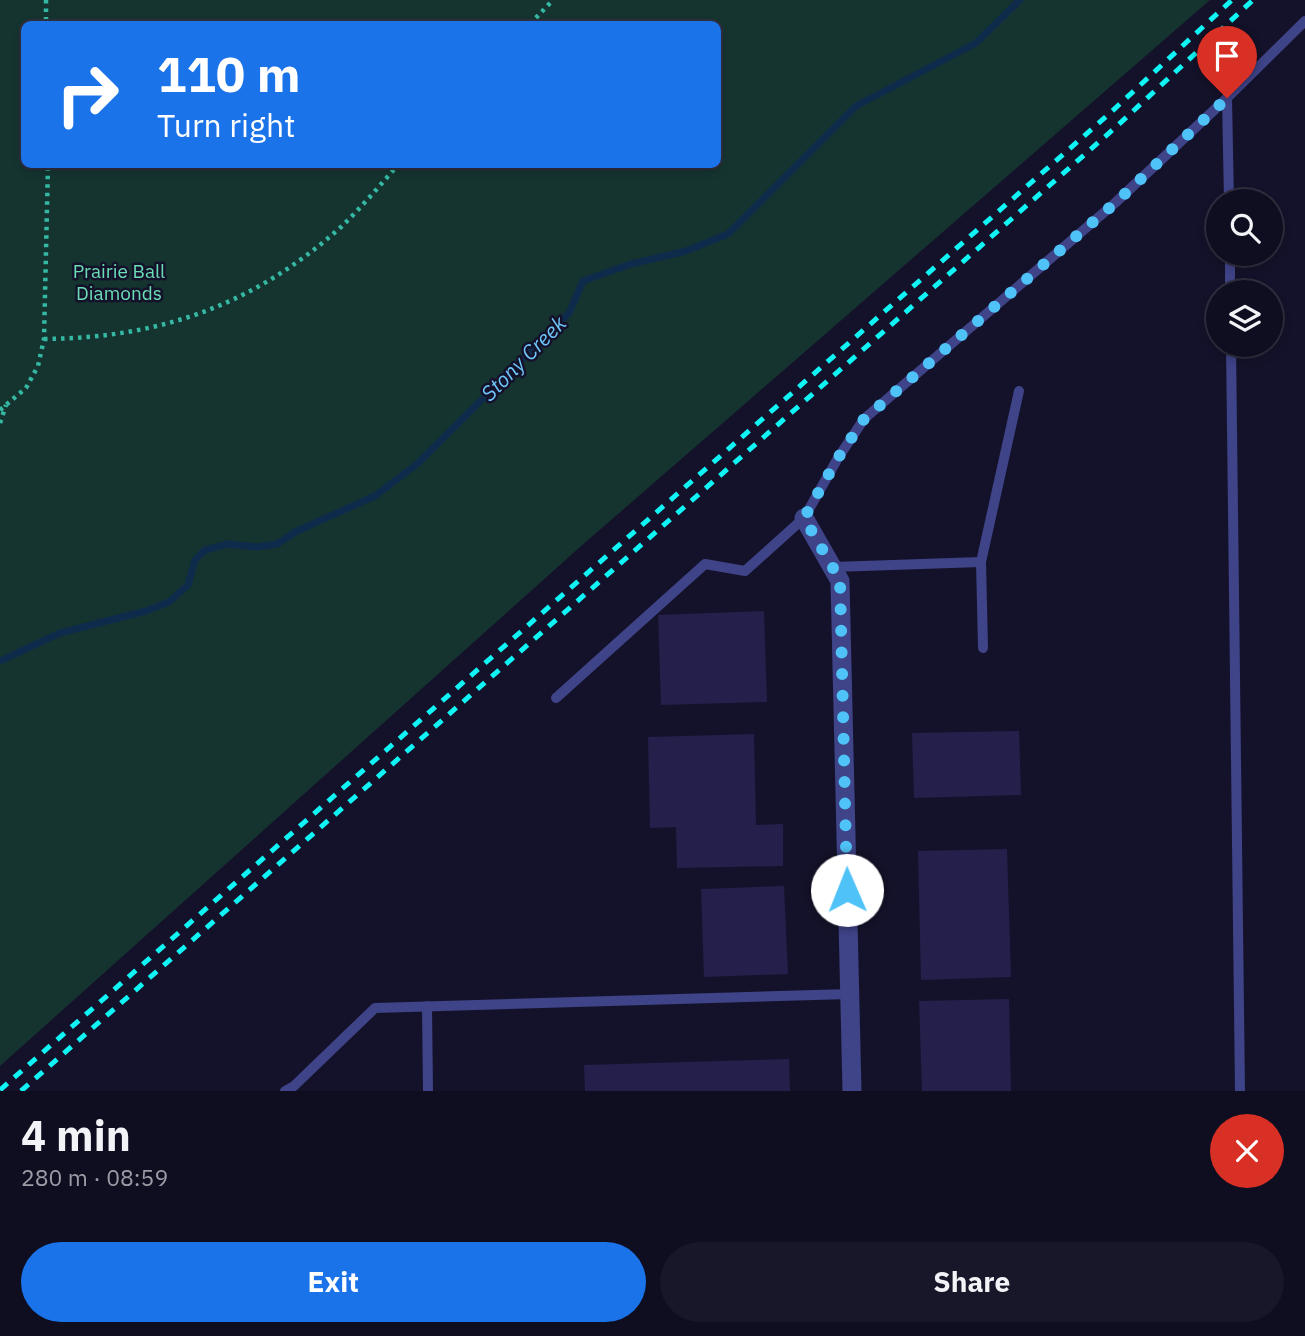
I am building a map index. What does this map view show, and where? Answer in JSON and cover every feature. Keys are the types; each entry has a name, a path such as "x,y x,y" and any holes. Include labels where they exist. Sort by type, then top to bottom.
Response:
{"street":[{"path":"804,518 840,580 852,1091"}],"lane":[{"path":"556,698 705,564 745,571 804,518 864,419 1115,203 1305,21"},
{"path":"1227,98 1229,189"},
{"path":"1231,357 1241,1091"},
{"path":"983,648 981,562 1019,391"},
{"path":"833,567 981,562"},
{"path":"291,1089 374,1008 850,994"},
{"path":"427,1006 428,1091"}],"path":[{"path":"46,0 46,21"},
{"path":"533,21 553,0"},
{"path":"0,410 26,388 38,366 44,340 48,168"},
{"path":"44,340 148,330 185,319 247,293 295,264 341,226 395,168"},
{"path":"0,423 7,405"}],"green space":[{"name":"Prairie Ball Diamonds","path":"0,0 1210,0 580,547 0,1066"}],"building":[{"path":"764,611 767,702 661,705 658,615"},
{"path":"1019,731 1021,795 914,798 912,733"},
{"path":"754,734 756,825 783,824 783,866 677,868 676,827 650,828 648,737"},
{"path":"1007,849 1011,977 921,980 918,851"},
{"path":"784,886 788,974 704,977 701,889"},
{"path":"1009,999 1011,1091 922,1091 919,1001"},
{"path":"789,1059 790,1091 585,1091 584,1065"}],"waterway":[{"name":"Stony Creek","path":"0,661 60,633 146,611 169,602 188,585 195,560 205,550 228,544 257,547 277,544 297,531 375,496 417,464 569,313 583,281 631,264 686,251 728,234 856,106 976,43 1020,0"}],"railway":[{"path":"0,1090 1109,114 1232,0"},
{"path":"21,1091 1117,126 1253,0"}],"route":[{"path":"847,890 840,580 804,518 864,419 1115,203 1227,98"}]}
